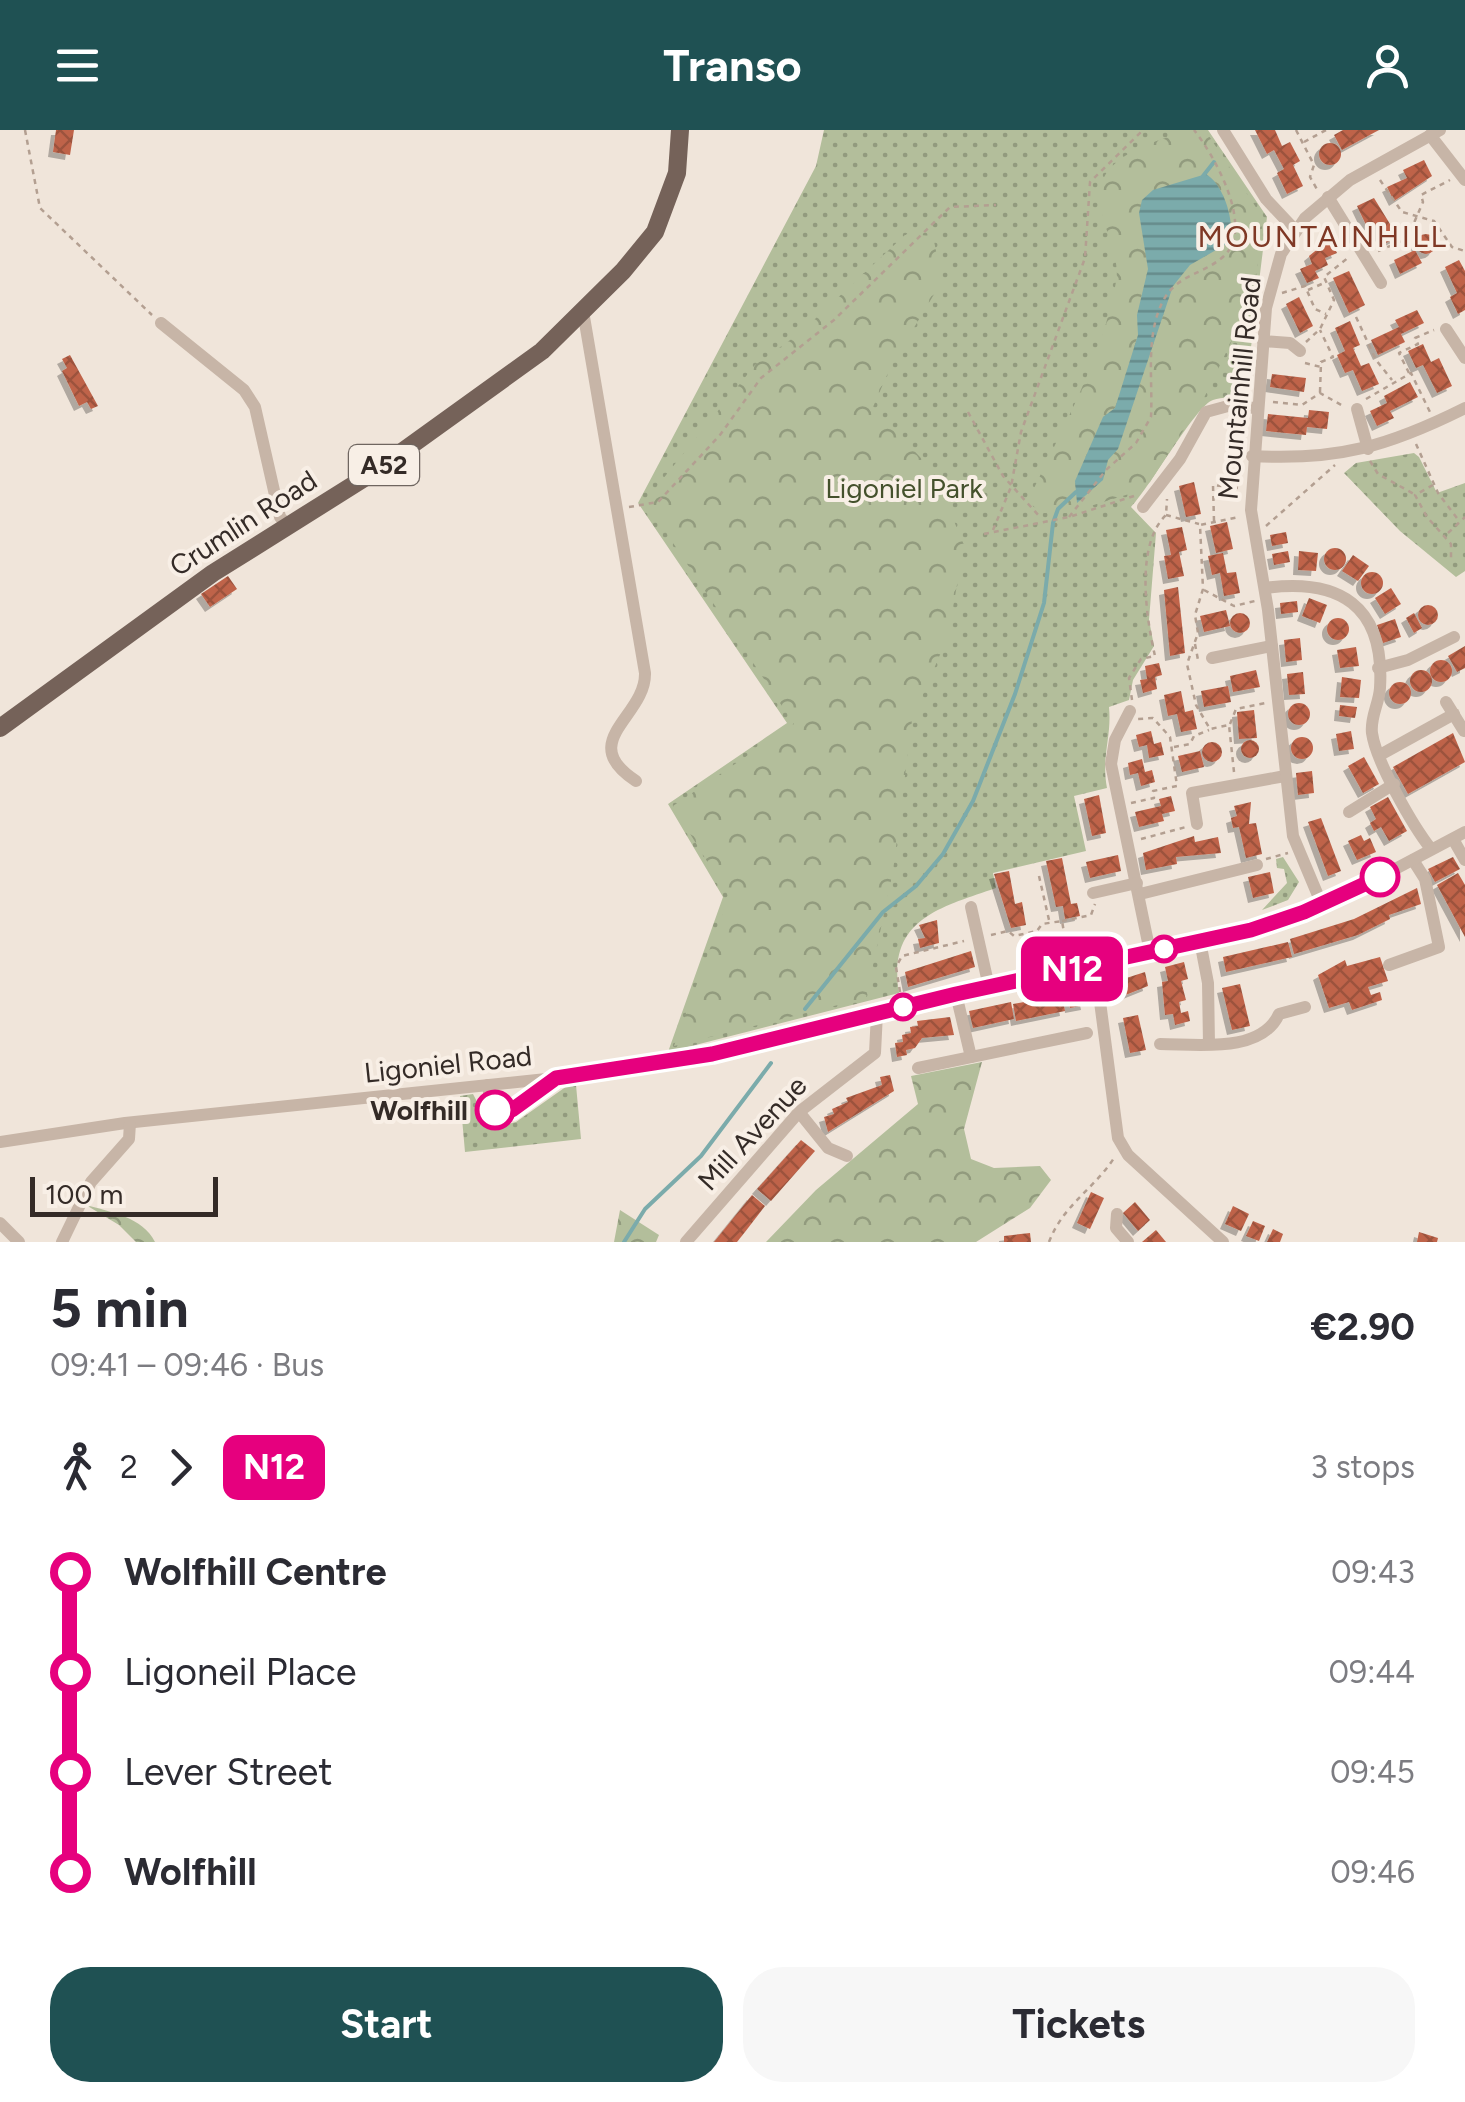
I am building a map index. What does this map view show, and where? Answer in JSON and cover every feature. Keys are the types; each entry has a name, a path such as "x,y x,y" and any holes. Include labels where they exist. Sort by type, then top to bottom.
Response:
{"main road":[{"name":"Crumlin Road","path":"0,728 96,656 286,525 374,472 502,382 583,311 654,232 676,173 680,130"}],"street":[{"path":"1223,130 1266,200 1296,231"},
{"path":"1404,130 1412,146"},
{"path":"1435,133 1463,177"},
{"name":"Mountainhill Road","path":"1322,905 1297,851 1250,490 1263,341 1274,271 1296,231 1325,199 1435,133"},
{"path":"1325,199 1372,266 1380,284"},
{"path":"583,311 645,686 642,696 618,726 611,749 621,771 636,781"},
{"path":"161,323 244,390 256,407 280,517 286,525"},
{"path":"1446,328 1465,358"},
{"path":"1263,341 1290,343 1300,351"},
{"path":"1147,502 1206,412 1257,404"},
{"path":"1358,408 1364,450"},
{"path":"1252,456 1364,450 1412,434 1465,408"},
{"path":"1265,593 1306,583 1344,595 1367,623 1378,668 1380,689 1372,720 1380,755 1431,850"},
{"path":"1378,668 1408,660 1454,637"},
{"path":"1205,660 1272,646"},
{"path":"1380,755 1450,708 1464,731"},
{"path":"1130,712 1112,752 1150,952"},
{"path":"1197,824 1192,793 1285,776"},
{"path":"1350,812 1394,784"},
{"path":"1459,836 1465,860"},
{"name":"Ligoniel Road","path":"0,1142 130,1123 584,1075 712,1054 956,994 1283,921 1459,836"},
{"path":"1389,965 1439,948 1425,879 1413,860"},
{"path":"1093,893 1214,883 1257,865"},
{"path":"971,907 989,988"},
{"path":"1200,941 1208,984 1209,1044"},
{"path":"1095,964 1122,1146 1223,1242"},
{"path":"956,994 971,1056"},
{"path":"1160,1044 1209,1044 1256,1038 1271,1029 1279,1014 1304,1008"},
{"name":"Mill Avenue","path":"686,1242 798,1112 875,1053 879,1034 876,1013"},
{"path":"918,1068 1087,1033"},
{"path":"488,1084 491,1105 506,1112 556,1078"},
{"path":"798,1112 828,1148 847,1156"},
{"path":"62,1242 91,1182 129,1139 130,1123"},
{"path":"1117,1214 1116,1228 1128,1242"},
{"path":"0,1223 20,1242"}],"path":[{"path":"25,130 40,208 161,323"},
{"path":"993,530 1011,487 1021,432 1085,258 1090,182 1143,130"},
{"path":"1070,517 1106,470 1145,430 1150,417 1155,320 1167,294 1187,274 1221,258 1234,240 1236,226 1220,164 1194,130"},
{"path":"1296,130 1314,165 1310,177 1325,199"},
{"path":"1303,142 1326,130"},
{"path":"1374,167 1392,203 1434,220 1452,248 1465,251"},
{"path":"1321,368 1306,366 1300,351 1320,329 1334,300 1324,277 1333,273 1337,262 1407,239 1421,196 1463,177"},
{"path":"617,508 658,502 708,448 761,378 812,340 950,207 996,205"},
{"path":"1307,291 1326,282"},
{"path":"1300,286 1307,291 1315,309 1328,314"},
{"path":"1356,316 1376,360 1379,358 1392,382"},
{"path":"1435,423 1399,353 1418,344 1416,338 1446,328"},
{"path":"1320,329 1332,356 1321,362 1320,393 1332,404 1358,408 1409,374"},
{"path":"1257,404 1302,405 1320,393"},
{"path":"968,412 987,452 1011,487 1043,520"},
{"path":"1412,434 1434,484 1460,522"},
{"path":"1364,450 1378,474 1415,495 1427,517 1452,544 1451,561"},
{"path":"1200,525 1257,524 1345,454"},
{"path":"1215,522 1213,484 1250,490"},
{"path":"1415,495 1434,484"},
{"path":"984,534 1070,517 1136,494 1147,502"},
{"path":"1130,712 1129,678 1140,659 1154,656 1147,622 1149,562 1154,527 1166,515 1166,496"},
{"path":"1166,515 1197,520 1200,525 1203,589 1195,615 1195,642 1187,664 1196,705 1210,730"},
{"path":"1446,535 1465,517"},
{"path":"1203,589 1234,606 1265,593"},
{"path":"1195,642 1205,660"},
{"path":"1236,784 1229,726 1236,709 1278,701"},
{"path":"1120,806 1154,798 1153,791 1178,786 1173,747 1154,718"},
{"path":"1173,747 1190,744 1194,736 1229,726"},
{"path":"1128,842 1197,824"},
{"path":"1257,865 1297,851"},
{"path":"1039,876 1049,922"},
{"path":"996,934 1037,931 1049,922 1091,915 1096,909 1093,893"},
{"path":"1062,921 1069,956"},
{"path":"900,994 896,967 902,956 949,944"},
{"path":"1049,1242 1072,1202 1098,1182 1122,1146"}],"green space":[{"name":"Ligoniel Park","path":"824,130 1208,130 1267,217 1245,396 1217,399 1205,405 1131,507 1156,533 1149,620 1154,646 1133,680 1129,700 1109,707 1107,788 1074,796 1086,851 993,873 996,888 921,921 901,949 897,968 899,993 668,1052 723,897 668,804 787,723 638,503 816,166"},
{"path":"1189,130 1205,130 1263,218 1254,295 1203,400 1150,482 1129,494 1068,513 1041,513 1028,501 1091,367 1116,282 1115,258 1101,208 1101,185 1106,174 1125,156","holes":["1206,174 1227,204 1230,242 1190,265 1173,286 1118,448 1108,460 1103,480 1077,502 1075,481 1103,417 1115,408 1138,335 1137,314 1148,269 1139,213"]},
{"path":"906,234 933,236 942,281 891,366 873,407 933,471 964,545 948,636 912,720 893,871 866,998 674,1046 729,897 673,806 794,724 645,501 755,365 800,333"},
{"path":"1414,453 1437,493 1465,483 1465,571 1456,577 1400,531 1344,473 1356,463"},
{"path":"1283,857 1299,882 1288,900 1262,910 1287,883 1284,869 1277,868 1276,859"},
{"path":"982,1062 964,1129 971,1159 994,1168 1040,1166 1051,1180 1030,1208 976,1242 766,1242 816,1190 918,1104 911,1076"},
{"path":"576,1085 581,1139 465,1152 460,1096 473,1094 486,1119 500,1126 516,1122 567,1086"},
{"path":"86,1205 134,1221 155,1242 136,1242 119,1225"},
{"path":"620,1210 659,1235 656,1242 614,1242"}],"water":[{"path":"1206,174 1227,204 1230,242 1190,265 1173,286 1118,449 1108,460 1103,480 1077,503 1075,481 1103,417 1115,408 1138,335 1137,315 1148,269 1139,213 1142,200 1153,190"}],"building":[{"path":"56,130 74,130 70,155 53,152"},
{"path":"1255,130 1275,130 1282,146 1290,142 1300,161 1293,165 1303,186 1287,194 1277,173 1284,169 1274,150 1267,154"},
{"path":"1343,130 1379,130 1342,150 1334,135"},
{"path":"1330,143 1338,146 1338,162 1330,165 1322,162 1319,154 1322,146"},
{"path":"1424,160 1432,176 1394,201 1387,187 1407,178 1403,170"},
{"path":"1374,198 1398,237 1384,244 1375,224 1367,227 1357,206"},
{"path":"1422,234 1430,234 1436,244 1430,254 1422,254 1416,248 1416,240"},
{"path":"1330,239 1337,253 1325,258 1328,265 1315,271 1319,278 1307,283 1300,269 1312,264 1309,256"},
{"path":"1415,250 1422,263 1400,274 1394,260"},
{"path":"1459,260 1465,271 1465,310 1458,314 1450,297 1457,293 1445,267"},
{"path":"1349,271 1365,305 1349,313 1333,278"},
{"path":"1299,297 1313,326 1300,333 1286,304"},
{"path":"1417,310 1424,323 1401,334 1405,342 1378,355 1371,340 1399,327 1395,320"},
{"path":"1350,321 1360,345 1353,348 1361,366 1369,363 1379,384 1362,391 1353,370 1345,373 1337,355 1345,351 1335,328"},
{"path":"1423,344 1431,362 1439,358 1452,386 1437,393 1423,365 1416,368 1408,351"},
{"path":"70,355 98,406 91,409 87,402 79,406 62,371 67,368 62,359"},
{"path":"1272,374 1306,378 1304,392 1270,387"},
{"path":"1410,382 1418,397 1390,411 1394,418 1377,426 1370,411 1387,403 1384,396"},
{"path":"1309,410 1329,412 1327,429 1307,427 1306,435 1266,431 1268,414 1308,418"},
{"path":"1194,482 1201,514 1186,517 1179,486"},
{"path":"1227,522 1233,549 1216,553 1210,526"},
{"path":"1182,527 1187,550 1179,552 1184,576 1168,579 1164,556 1171,555 1166,530"},
{"path":"1286,532 1288,543 1272,546 1270,535"},
{"path":"1335,548 1343,551 1343,567 1335,570 1327,567 1324,559 1327,551"},
{"path":"1288,551 1290,562 1274,565 1272,554"},
{"path":"1299,551 1318,553 1316,571 1298,570"},
{"path":"1223,553 1227,573 1236,572 1240,593 1224,596 1220,573 1212,575 1208,556"},
{"path":"1353,555 1369,566 1358,581 1342,571"},
{"path":"1372,572 1380,575 1380,591 1372,594 1364,591 1361,583 1364,575"},
{"path":"228,576 237,589 210,607 201,594"},
{"path":"1178,587 1185,653 1170,656 1164,590"},
{"path":"1391,588 1401,604 1385,614 1375,598"},
{"path":"1309,598 1327,605 1320,623 1302,616"},
{"path":"1297,601 1298,612 1281,614 1280,603"},
{"path":"1428,605 1438,615 1428,625 1418,615"},
{"path":"1226,610 1230,626 1204,632 1200,616"},
{"path":"1240,613 1250,623 1240,633 1230,623"},
{"path":"1414,613 1422,628 1414,633 1406,618"},
{"path":"1338,618 1346,621 1346,637 1338,640 1330,637 1327,629 1330,621"},
{"path":"1395,619 1401,637 1383,643 1377,625"},
{"path":"1300,638 1302,660 1286,662 1284,640"},
{"path":"1465,646 1465,668 1457,672 1448,656"},
{"path":"1356,647 1359,666 1340,668 1337,650"},
{"path":"1441,660 1449,663 1449,679 1441,682 1433,679 1430,671 1433,663"},
{"path":"1159,663 1162,675 1155,677 1157,689 1143,693 1140,680 1147,679 1145,666"},
{"path":"1256,670 1260,687 1233,692 1230,676"},
{"path":"1421,670 1429,673 1429,689 1421,692 1413,689 1410,681 1413,673"},
{"path":"1303,672 1305,694 1289,695 1287,674"},
{"path":"1342,677 1361,680 1359,698 1340,697"},
{"path":"1400,682 1408,685 1408,701 1400,704 1392,701 1389,693 1392,685"},
{"path":"1228,686 1231,702 1204,707 1201,691"},
{"path":"1181,691 1185,712 1193,710 1197,729 1181,732 1177,714 1168,716 1164,695"},
{"path":"1299,703 1307,706 1307,722 1299,725 1291,722 1288,714 1291,706"},
{"path":"1340,705 1357,707 1355,718 1339,716"},
{"path":"1254,710 1257,738 1239,739 1237,712"},
{"path":"1151,731 1154,744 1161,742 1164,755 1149,758 1147,745 1139,747 1136,735"},
{"path":"1351,731 1354,749 1339,751 1336,734"},
{"path":"1453,733 1465,762 1408,794 1393,767"},
{"path":"1302,737 1310,740 1310,756 1302,759 1294,756 1291,748 1294,740"},
{"path":"1250,740 1259,749 1250,758 1241,749"},
{"path":"1212,742 1222,752 1212,762 1202,752"},
{"path":"1200,751 1204,767 1182,772 1178,756"},
{"path":"1364,757 1379,784 1363,793 1348,766"},
{"path":"1142,759 1145,772 1152,770 1155,782 1141,786 1138,773 1130,775 1128,763"},
{"path":"1312,771 1314,793 1298,795 1296,773"},
{"path":"1099,795 1106,833 1092,836 1084,799"},
{"path":"1171,796 1175,811 1162,814 1164,821 1139,827 1135,812 1161,806 1159,799"},
{"path":"1388,797 1407,831 1389,841 1381,827 1374,831 1370,823 1376,819 1370,807"},
{"path":"1251,802 1249,824 1256,823 1262,854 1246,858 1239,827 1233,828 1231,818 1237,816 1234,806"},
{"path":"1321,818 1341,871 1328,876 1308,822"},
{"path":"1361,835 1364,841 1370,838 1376,852 1357,860 1348,841"},
{"path":"1194,836 1195,842 1218,837 1221,853 1176,857 1177,864 1146,870 1143,853"},
{"path":"1118,855 1121,871 1090,878 1086,862"},
{"path":"1453,857 1460,869 1435,882 1428,869"},
{"path":"1062,858 1071,904 1077,903 1080,916 1065,919 1063,906 1056,907 1046,861"},
{"path":"1009,871 1015,904 1022,902 1026,925 1011,928 994,874"},
{"path":"1270,872 1274,893 1253,898 1248,877"},
{"path":"1458,873 1465,885 1465,937 1437,885"},
{"path":"1417,888 1421,904 1389,915 1390,919 1358,935 1294,954 1290,939 1354,919"},
{"path":"937,920 939,943 920,948 918,939 925,938 919,925"},
{"path":"1288,942 1292,957 1226,972 1223,957"},
{"path":"971,951 975,967 908,987 905,972"},
{"path":"1380,957 1388,981 1368,987 1371,995 1380,992 1382,1000 1352,1010 1349,1002 1329,1008 1318,975 1345,960 1347,966"},
{"path":"1184,962 1188,979 1181,981 1186,1000 1179,1002 1181,1013 1188,1011 1190,1021 1175,1025 1173,1014 1165,1015 1162,982 1168,981 1165,967"},
{"path":"1145,972 1148,986 1118,998 1114,982"},
{"path":"1240,984 1250,1026 1232,1030 1222,988"},
{"path":"1083,990 1086,1005 1070,1008 1067,993"},
{"path":"1062,995 1065,1011 1016,1021 1013,1004"},
{"path":"1011,1002 1014,1019 973,1028 969,1011"},
{"path":"1138,1015 1146,1050 1130,1053 1123,1018"},
{"path":"950,1017 954,1035 922,1038 915,1048 906,1050 907,1055 897,1057 895,1043 903,1042 902,1035 911,1033 910,1027 918,1026 917,1021"},
{"path":"890,1075 894,1091 828,1132 824,1117 834,1114 832,1109 848,1102 846,1098 882,1085 880,1077"},
{"path":"801,1140 815,1151 771,1201 757,1189"},
{"path":"1091,1192 1104,1198 1090,1229 1077,1223"},
{"path":"752,1195 765,1206 737,1242 714,1242"},
{"path":"1135,1202 1150,1220 1138,1231 1123,1213"},
{"path":"1233,1206 1249,1214 1241,1231 1225,1224"},
{"path":"1253,1221 1265,1226 1259,1241 1246,1236"},
{"path":"1273,1229 1283,1234 1280,1242 1267,1242"},
{"path":"1156,1230 1166,1242 1142,1242"},
{"path":"1419,1232 1438,1238 1437,1242 1417,1242"},
{"path":"1030,1233 1031,1242 1004,1242 1004,1236"}],"waterway":[{"path":"1203,176 1214,162"},
{"path":"805,1009 883,912 916,886 943,854 973,801 1015,694 1044,603 1053,523 1058,509 1076,492"},
{"path":"624,1242 645,1209 701,1156 771,1063"}],"bus line":[{"name":"N12","path":"495,1110 506,1112 520,1106 556,1078 622,1071 712,1054 956,994 1251,930 1283,921 1380,877"}],"place":[{"name":"Wolfhill","path":"495,1110"}],"district":[{"name":"MOUNTAINHILL","path":"1323,236"}]}
